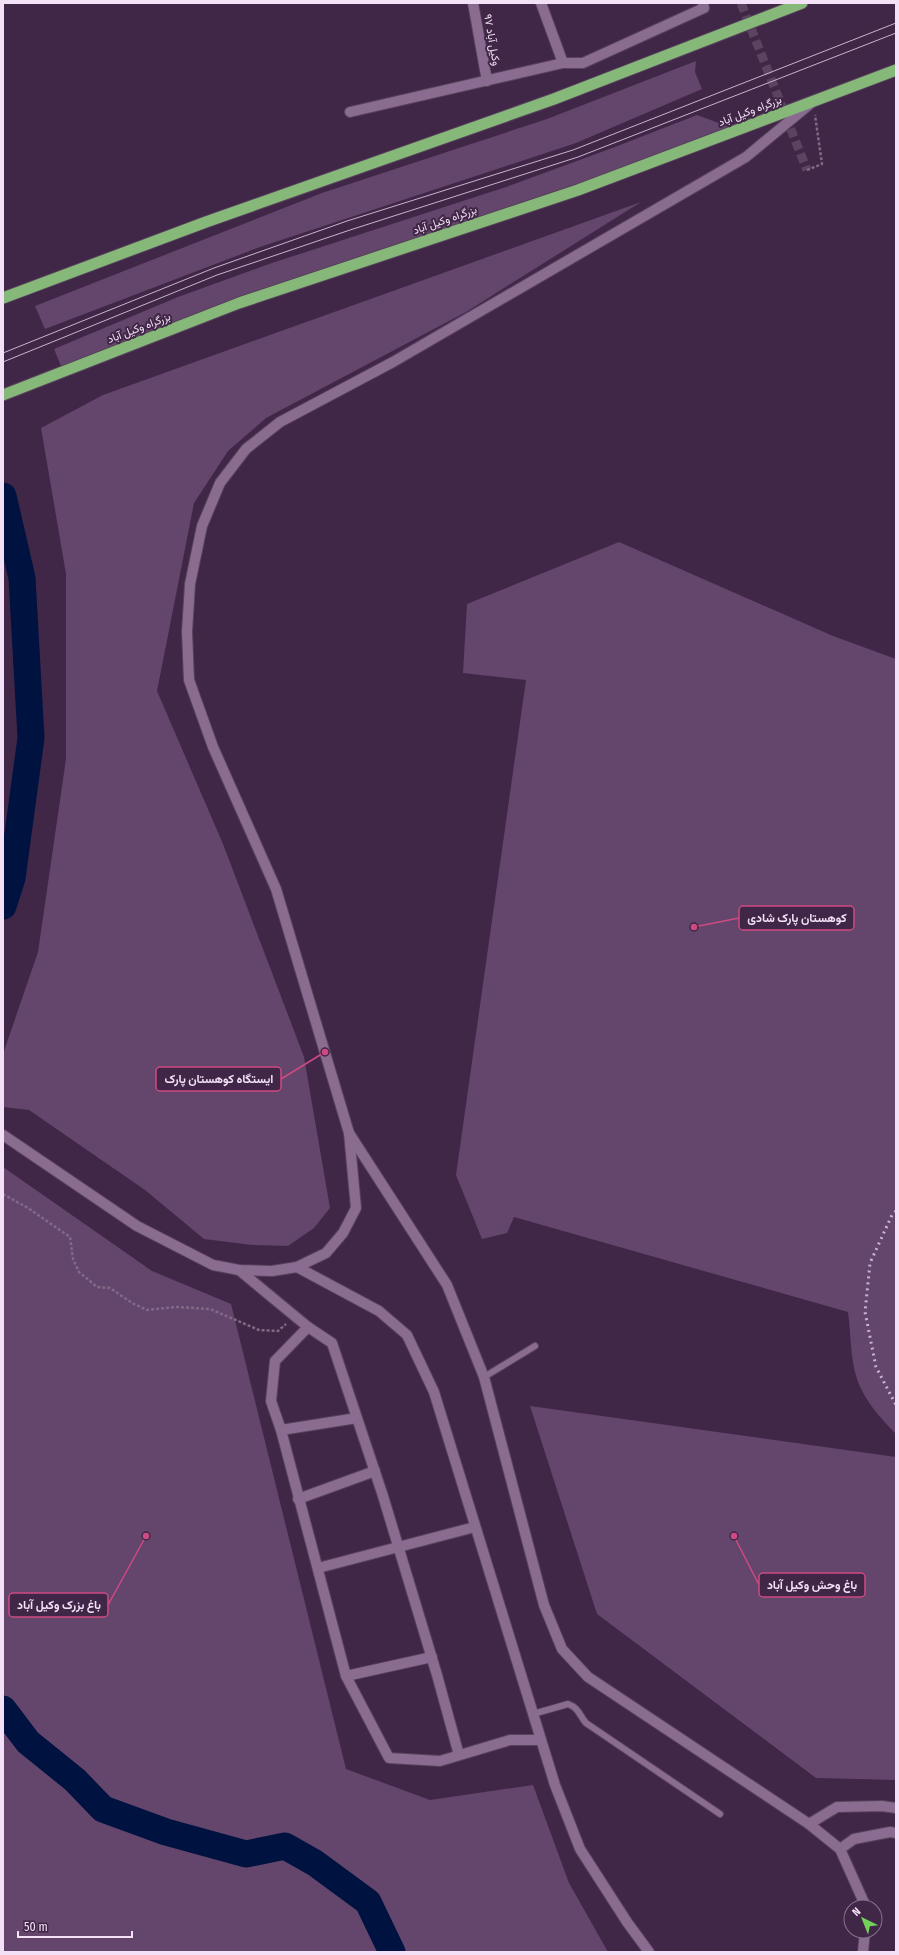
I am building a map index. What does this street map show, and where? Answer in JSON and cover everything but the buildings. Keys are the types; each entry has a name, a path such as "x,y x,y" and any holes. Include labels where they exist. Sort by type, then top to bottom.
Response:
{"highway":[{"path":"3,298 206,222 554,99 802,3"},
{"name":"بزرگراه وکیل آباد","path":"3,395 239,303 578,190 896,70"}],"street":[{"name":"وکیل آباد ۹۷","path":"473,3 487,81"},
{"path":"541,3 563,63"},
{"path":"350,112 563,63 583,63 703,6"},
{"path":"3,1135 137,1226 212,1264 239,1270 272,1271 297,1267 326,1253 343,1233 356,1208 349,1133 276,889 213,747 189,680 187,632 190,584 202,526 220,483 246,449 280,422 393,362 746,157 813,101"},
{"path":"349,1133 447,1285 484,1377 544,1606 562,1648 588,1677 808,1824 840,1849 862,1899"},
{"path":"297,1267 379,1311 407,1335 434,1392 534,1714 540,1740 555,1785 580,1849 627,1922 649,1952"},
{"path":"239,1270 308,1327 332,1342 399,1548 432,1657 459,1755"},
{"path":"308,1327 275,1361 271,1401 281,1430 346,1676 389,1758 440,1761 510,1740 540,1740"},
{"path":"281,1430 357,1418"},
{"path":"298,1499 375,1471"},
{"path":"318,1568 475,1527"},
{"path":"346,1676 432,1657"},
{"path":"808,1824 837,1807 882,1806 896,1808"},
{"path":"840,1849 854,1839 890,1832 896,1833"},
{"path":"863,1952 864,1939"}],"lane":[{"path":"484,1377 535,1346"},
{"path":"534,1714 568,1704 572,1706 578,1710 586,1723 720,1814"}],"path":[{"path":"807,170 822,164 813,101"},
{"path":"3,1194 28,1208 70,1237 73,1259 79,1272 97,1287 110,1288 132,1303 147,1310 177,1307 210,1309 258,1330 278,1331 296,1317"}],"shaded area":[{"path":"696,61 695,72 702,89 576,143 260,247 45,329 35,306 322,193 547,119"},
{"path":"697,115 732,128 642,162 63,371 54,349 178,297 272,263 506,187"},
{"path":"641,202 466,312 266,418 228,451 194,503 157,691 223,844 304,1057 330,1208 314,1228 288,1246 252,1245 204,1239 145,1190 29,1110 3,1107 3,1054 38,952 66,759 66,574 41,428 103,395"},
{"path":"619,542 833,636 896,659 896,1434 868,1402 860,1387 852,1354 848,1312 514,1217 507,1233 482,1239 456,1175 526,680 463,673 467,604"},
{"path":"3,1167 152,1271 231,1304 346,1769 430,1800 533,1785 569,1883 608,1952 3,1952"},
{"path":"530,1406 896,1457 896,1780 816,1778 597,1614"}],"waterway":[{"path":"3,496 22,578 31,738 12,878 3,906"},
{"path":"3,1709 28,1742 75,1780 103,1809 166,1832 246,1854 285,1846 315,1863 368,1902 392,1952"}],"tunnel":[{"path":"741,3 807,170"}],"tram line":[{"path":"3,353 214,268 347,221 573,150 896,23"},
{"path":"3,362 217,275 350,230 578,157 896,33"}],"railway":[{"path":"896,1211 892,1215 870,1263 865,1312 876,1367 896,1405"}],"place":[{"name":"کوهستان پارک شادی","path":"694,927"},
{"name":"ایستگاه کوهستان پارک","path":"325,1052"},
{"name":"باغ بزرک وکیل آباد","path":"146,1536"},
{"name":"باغ وحش وکیل آباد","path":"734,1536"}]}
